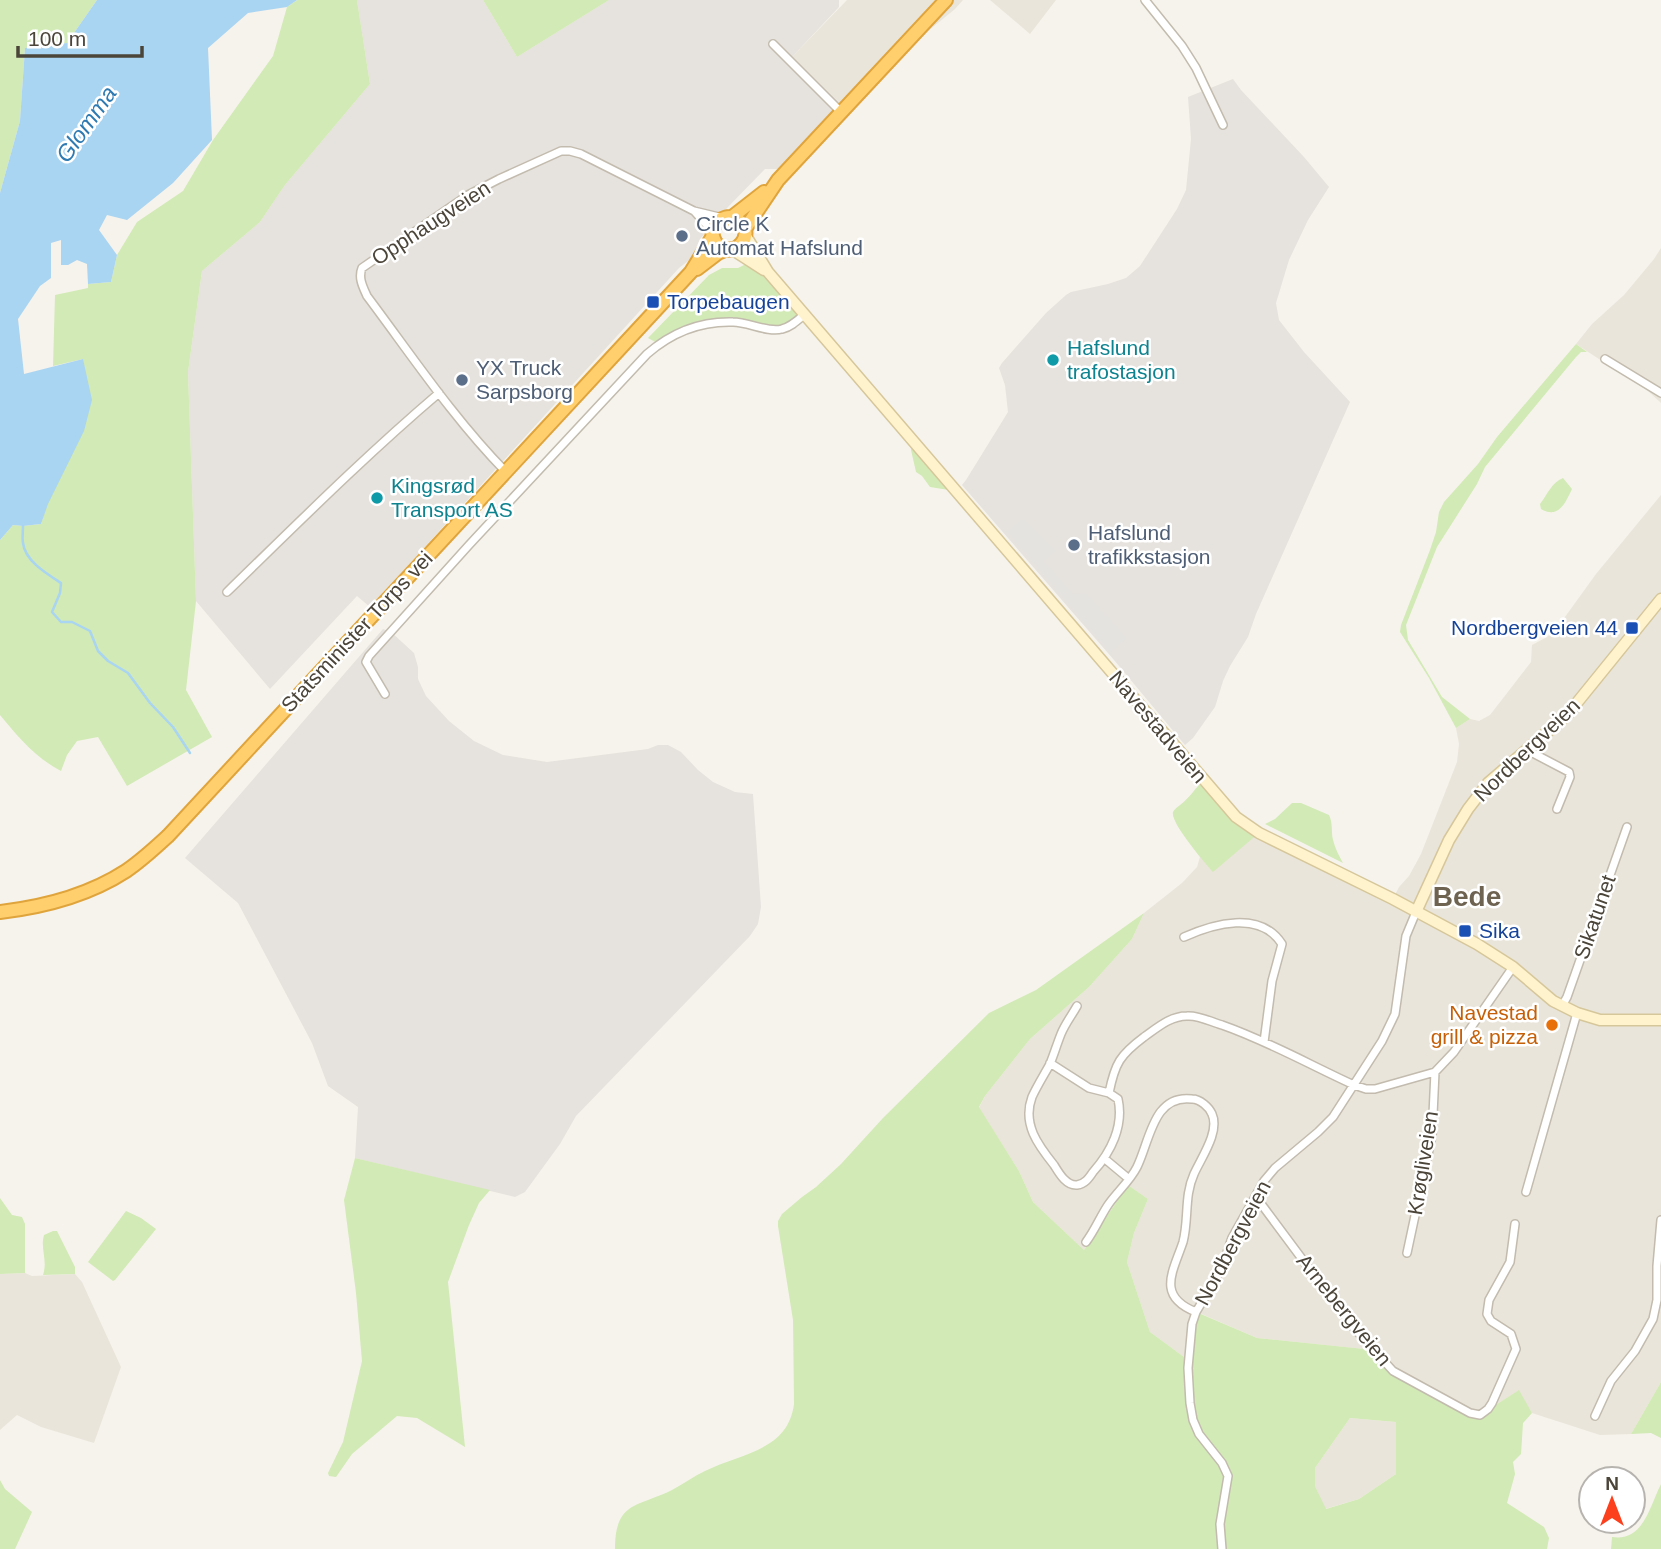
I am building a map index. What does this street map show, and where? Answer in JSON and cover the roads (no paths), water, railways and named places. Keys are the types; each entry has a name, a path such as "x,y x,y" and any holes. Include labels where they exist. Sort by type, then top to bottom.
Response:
{"highway":[{"path":"778,180 741,245 729,250 717,245 713,234 715,224 778,180 946,0"},
{"path":"728,217 740,221 746,232"},
{"name":"Statsminister Torps vei","path":"691,272 713,234"},
{"name":"Statsminister Torps vei","path":"0,912 43,905 104,884 126,872 149,854 691,272 718,253 729,250"}],"street":[{"path":"1145,0 1196,68 1223,125"},
{"path":"774,44 841,112"},
{"name":"Opphaugveien","path":"506,472 439,393 367,296 360,278 362,268 468,195 561,151 581,154 694,211"},
{"path":"694,211 728,217"},
{"path":"694,211 713,234"},
{"name":"Navestadveien","path":"746,232 768,272 1236,817 1259,834 1477,944 1513,967 1562,1006 1600,1020 1661,1020"},
{"name":"Navestadveien","path":"729,250 768,272"},
{"path":"385,694 368,667 366,662 369,656 653,349 671,336 691,327 735,322 772,330 783,329 805,314"},
{"path":"1605,359 1661,393"},
{"path":"227,592 317,503 439,393"},
{"name":"Nordbergveien","path":"1222,1549 1220,1524 1228,1476 1222,1462 1199,1434 1190,1402 1189,1343 1196,1311 1221,1270 1232,1238 1264,1181 1333,1117 1382,1041 1395,1014 1403,947 1410,924 1449,840 1468,809 1488,783 1567,715 1661,599"},
{"path":"1527,750 1569,772 1570,777 1556,809"},
{"name":"Sikatunet","path":"1562,1006 1627,827"},
{"path":"1184,937 1202,929 1234,923 1265,927 1278,937 1282,944 1272,981 1265,1042"},
{"path":"1435,1072 1454,1052 1513,967"},
{"path":"1050,1063 1089,1088 1109,1093 1118,1099 1119,1122 1111,1150 1080,1185 1072,1185 1066,1181 1040,1147 1033,1134 1029,1109 1062,1032 1077,1006"},
{"path":"1526,1192 1577,1013"},
{"path":"1109,1093 1119,1058 1126,1050 1165,1022 1188,1015 1265,1042 1354,1085"},
{"name":"Krøgliveien","path":"1354,1085 1366,1089 1375,1088 1435,1072 1432,1136 1407,1254"},
{"path":"1086,1242 1137,1167 1159,1113 1176,1101 1198,1099 1213,1115 1214,1126 1191,1183 1183,1240 1170,1282 1177,1301 1196,1311"},
{"path":"1105,1159 1129,1179"},
{"name":"Arnebergveien","path":"1256,1197 1352,1326 1393,1371 1470,1413 1480,1415 1492,1403 1516,1349 1511,1334 1491,1321 1487,1314 1489,1300 1510,1262 1515,1224"},
{"path":"1595,1416 1611,1381 1635,1351 1653,1319 1657,1300 1661,1220"}],"water":[{"name":"Glomma","path":"97,0 297,0 287,7 248,13 208,48 212,140 173,183 127,220 107,215 99,230 117,255 111,282 88,284 87,264 77,260 61,265 61,240 51,243 51,278 40,286 18,319 24,374 83,359 92,400 84,431 41,524 13,525 0,540 0,193 20,121 25,48 67,43"}],"waterway":[{"path":"23,526 23,543 28,556 61,583 52,612 61,622 72,622 90,631 98,651 108,661 128,673 150,703 173,727 190,753"}],"place":[{"name":"Circle K Automat Hafslund","path":"682,236"},
{"name":"Torpebaugen","path":"653,302"},
{"name":"Hafslund trafostasjon","path":"1053,360"},
{"name":"YX Truck Sarpsborg","path":"462,380"},
{"name":"Kingsrød Transport AS","path":"377,498"},
{"name":"Hafslund trafikkstasjon","path":"1074,545"},
{"name":"Nordbergveien 44","path":"1632,628"},
{"name":"Sika","path":"1465,931"},
{"name":"Navestad grill & pizza","path":"1552,1025"}],"district":[{"name":"Bede","path":"1467,896"}]}
